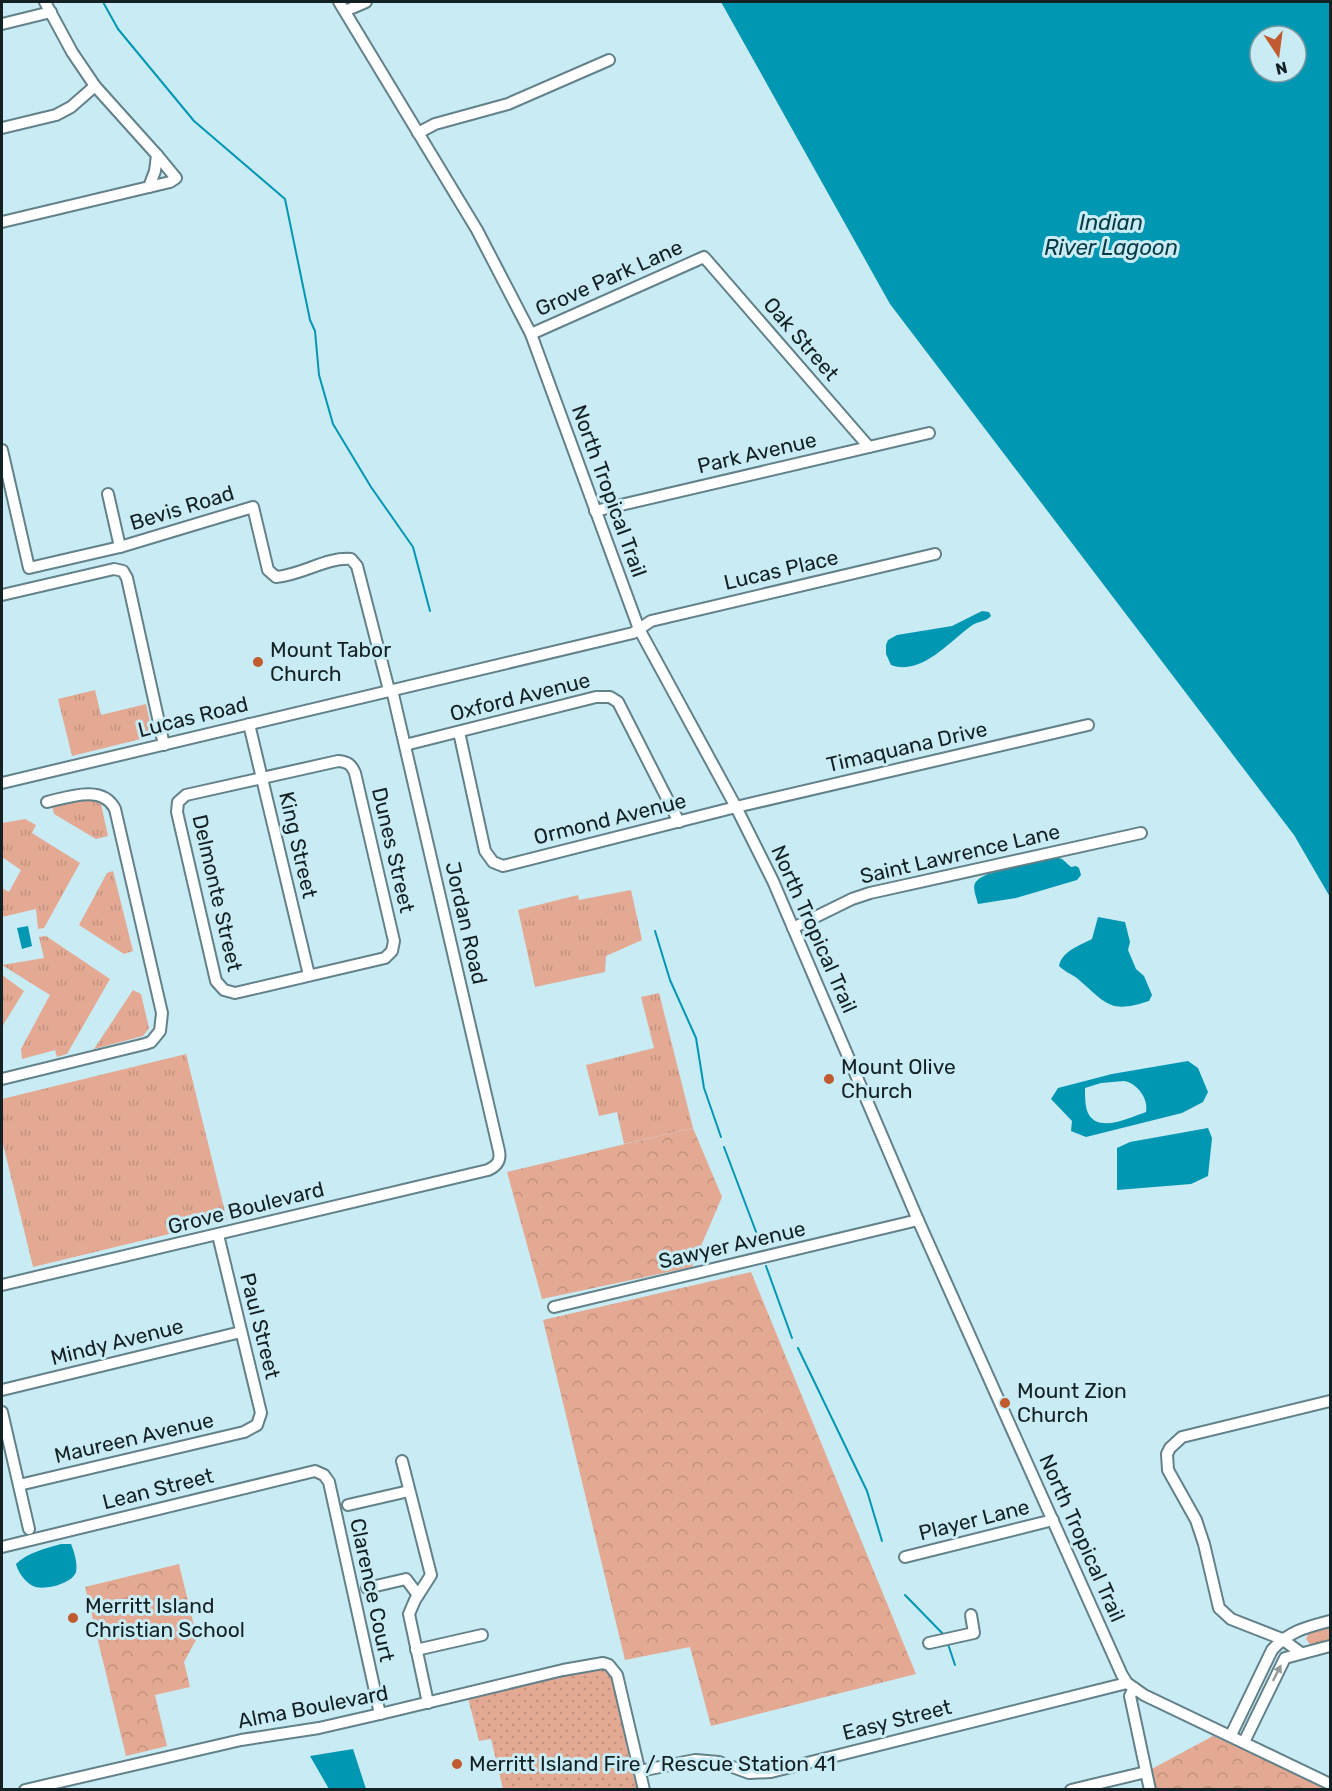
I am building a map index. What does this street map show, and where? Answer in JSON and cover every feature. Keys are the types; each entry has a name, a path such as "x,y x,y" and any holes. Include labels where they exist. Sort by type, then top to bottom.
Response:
{"street":[{"path":"2,222 149,188 176,178 95,86 72,52 45,2"},
{"path":"342,6 366,2"},
{"name":"North Tropical Trail","path":"342,6 477,230 531,334 639,629 736,807 773,881 888,1145 918,1220 1053,1520 1131,1685"},
{"path":"2,24 51,12"},
{"path":"418,133 435,124 508,104 609,60"},
{"path":"2,128 56,115 95,86"},
{"path":"149,188 155,171 157,155"},
{"name":"Grove Park Lane","path":"531,334 704,257"},
{"name":"Oak Street","path":"704,257 869,447"},
{"name":"Park Avenue","path":"594,511 929,433"},
{"name":"Bevis Road","path":"2,450 29,568 120,547 253,507 268,570 276,577 290,576 340,558 351,559 357,567 391,690"},
{"name":"Bevis Road","path":"108,494 120,547"},
{"name":"Lucas Place","path":"639,629 651,621 935,554"},
{"path":"2,595 114,568 123,571 127,578 164,745"},
{"name":"Lucas Road","path":"2,781 164,745 633,633 639,629"},
{"name":"Jordan Road","path":"391,690 500,1154 498,1164"},
{"name":"Oxford Avenue","path":"405,745 596,697 610,697 618,702 679,822"},
{"name":"King Street","path":"249,724 309,975"},
{"name":"Timaquana Drive","path":"736,807 1088,725"},
{"name":"Ormond Avenue","path":"459,732 485,851 493,862 503,866 736,807"},
{"name":"Dunes Street","path":"262,778 338,761 352,766 355,773 394,941 392,951 385,958 309,975"},
{"name":"Delmonte Street","path":"262,778 186,795 178,802 177,813 216,981 224,990 235,993 309,975"},
{"path":"2,1079 145,1044 156,1038 162,1021 115,809 105,797 95,795 81,795 47,802"},
{"name":"Saint Lawrence Lane","path":"793,928 852,899 870,893 1141,833"},
{"name":"Grove Boulevard","path":"2,1285 488,1170 498,1164"},
{"name":"Sawyer Avenue","path":"554,1307 918,1220"},
{"name":"Paul Street","path":"218,1235 261,1413 257,1425"},
{"name":"Mindy Avenue","path":"2,1389 241,1332"},
{"path":"1301,1653 1282,1639 1231,1619 1219,1608 1196,1520 1168,1470 1167,1454 1182,1437 1330,1401"},
{"path":"2,1412 30,1529"},
{"name":"Maureen Avenue","path":"19,1485 244,1432 257,1425"},
{"path":"402,1461 431,1575 409,1614 428,1703"},
{"name":"Lean Street","path":"2,1547 315,1472 324,1475"},
{"name":"Clarence Court","path":"324,1475 329,1482 380,1714"},
{"path":"348,1505 409,1491"},
{"name":"Player Lane","path":"905,1557 1053,1520"},
{"path":"367,1588 406,1579 418,1595"},
{"path":"929,1643 974,1633 971,1615"},
{"path":"1231,1735 1272,1650 1282,1639 1298,1630 1330,1621"},
{"path":"416,1650 482,1635"},
{"path":"1244,1742 1285,1658 1330,1646"},
{"name":"Alma Boulevard","path":"25,1790 241,1740 319,1728 595,1663 609,1665 617,1675 640,1771"},
{"path":"1131,1685 1144,1695 1330,1784"},
{"path":"1131,1685 1130,1696 1150,1790"},
{"name":"Easy Street","path":"640,1771 695,1760 719,1762 749,1773 771,1772 1131,1685"},
{"path":"1254,1686 1267,1693"},
{"path":"640,1771 644,1790"},
{"path":"1071,1790 1146,1772"}],"green space":[{"path":"95,690 101,715 146,704 153,736 72,756 58,699"},
{"path":"89,799 101,804 108,836 96,839 54,814 52,805"},
{"path":"25,819 36,825 32,833 80,863 44,928 38,929 36,909 2,917 2,888 9,892 21,870 2,857 2,823"},
{"path":"113,871 133,951 124,954 79,925 107,873"},
{"path":"631,890 642,940 606,956 605,972 535,987 518,910 578,895 579,900"},
{"path":"46,936 110,979 67,1054 57,1057 55,1050 22,1059 21,1049 50,995 2,965 44,958 39,937"},
{"path":"2,975 24,991 2,1027"},
{"path":"133,990 141,994 149,1028 143,1036 94,1049"},
{"path":"659,993 693,1128 624,1144 617,1112 599,1116 586,1065 654,1048 641,997"},
{"path":"186,1054 227,1220 33,1267 2,1140 2,1099"},
{"path":"693,1128 722,1197 692,1267 542,1299 507,1172"},
{"path":"751,1272 916,1674 711,1726 690,1647 625,1660 543,1320"},
{"path":"179,1564 197,1638 184,1662 190,1687 155,1695 167,1746 126,1756 85,1587"},
{"path":"1330,1624 1330,1644 1312,1647 1306,1639 1311,1629"},
{"path":"605,1668 619,1698 629,1758 637,1789 503,1789 491,1739 479,1741 467,1694 563,1670"},
{"path":"1213,1736 1330,1786 1330,1789 1150,1789 1146,1772"},
{"path":"534,1781 536,1789 503,1789"}],"water":[{"name":"Indian River Lagoon","path":"721,2 1330,2 1330,897 1294,835 890,304"},
{"path":"982,611 989,612 991,616 971,626 924,662 902,667 891,665 886,654 888,640 897,635 952,626"},
{"path":"1055,857 1062,859 1071,867 1079,868 1081,875 1077,880 1016,898 978,904 974,885 982,877"},
{"path":"1098,917 1125,922 1130,942 1128,950 1136,969 1144,976 1152,995 1149,1001 1126,1007 1110,1004 1059,966 1067,953 1092,939"},
{"path":"28,926 32,946 22,949 17,928"},
{"path":"1188,1061 1198,1068 1208,1092 1203,1102 1182,1113 1086,1137 1071,1131 1072,1121 1051,1099 1058,1088 1112,1074","holes":["1129,1082 1144,1097 1146,1112 1115,1122 1099,1122 1093,1119 1086,1108 1085,1088 1101,1083"]},
{"path":"1208,1128 1212,1138 1208,1176 1191,1184 1117,1190 1117,1148 1130,1142"},
{"path":"61,1544 71,1544 76,1565 76,1572 73,1576 63,1583 43,1588 27,1582 16,1564 31,1554"},
{"path":"353,1749 366,1789 329,1789 310,1756"}],"waterway":[{"path":"103,2 118,29 194,121 285,199 310,320 315,331 319,375 333,424 371,487 413,547 430,611"},
{"path":"655,931 670,980 696,1038 704,1088 721,1137"},
{"path":"724,1147 761,1245"},
{"path":"766,1266 792,1338"},
{"path":"798,1348 867,1491 882,1541"},
{"path":"905,1595 945,1636"},
{"path":"948,1644 955,1665"}],"place":[{"name":"Mount Tabor Church","path":"258,662"},
{"name":"Mount Olive Church","path":"829,1079"},
{"name":"Mount Zion Church","path":"1005,1403"},
{"name":"Merritt Island Christian School","path":"73,1618"},
{"name":"Merritt Island Fire / Rescue Station 41","path":"457,1764"}]}
